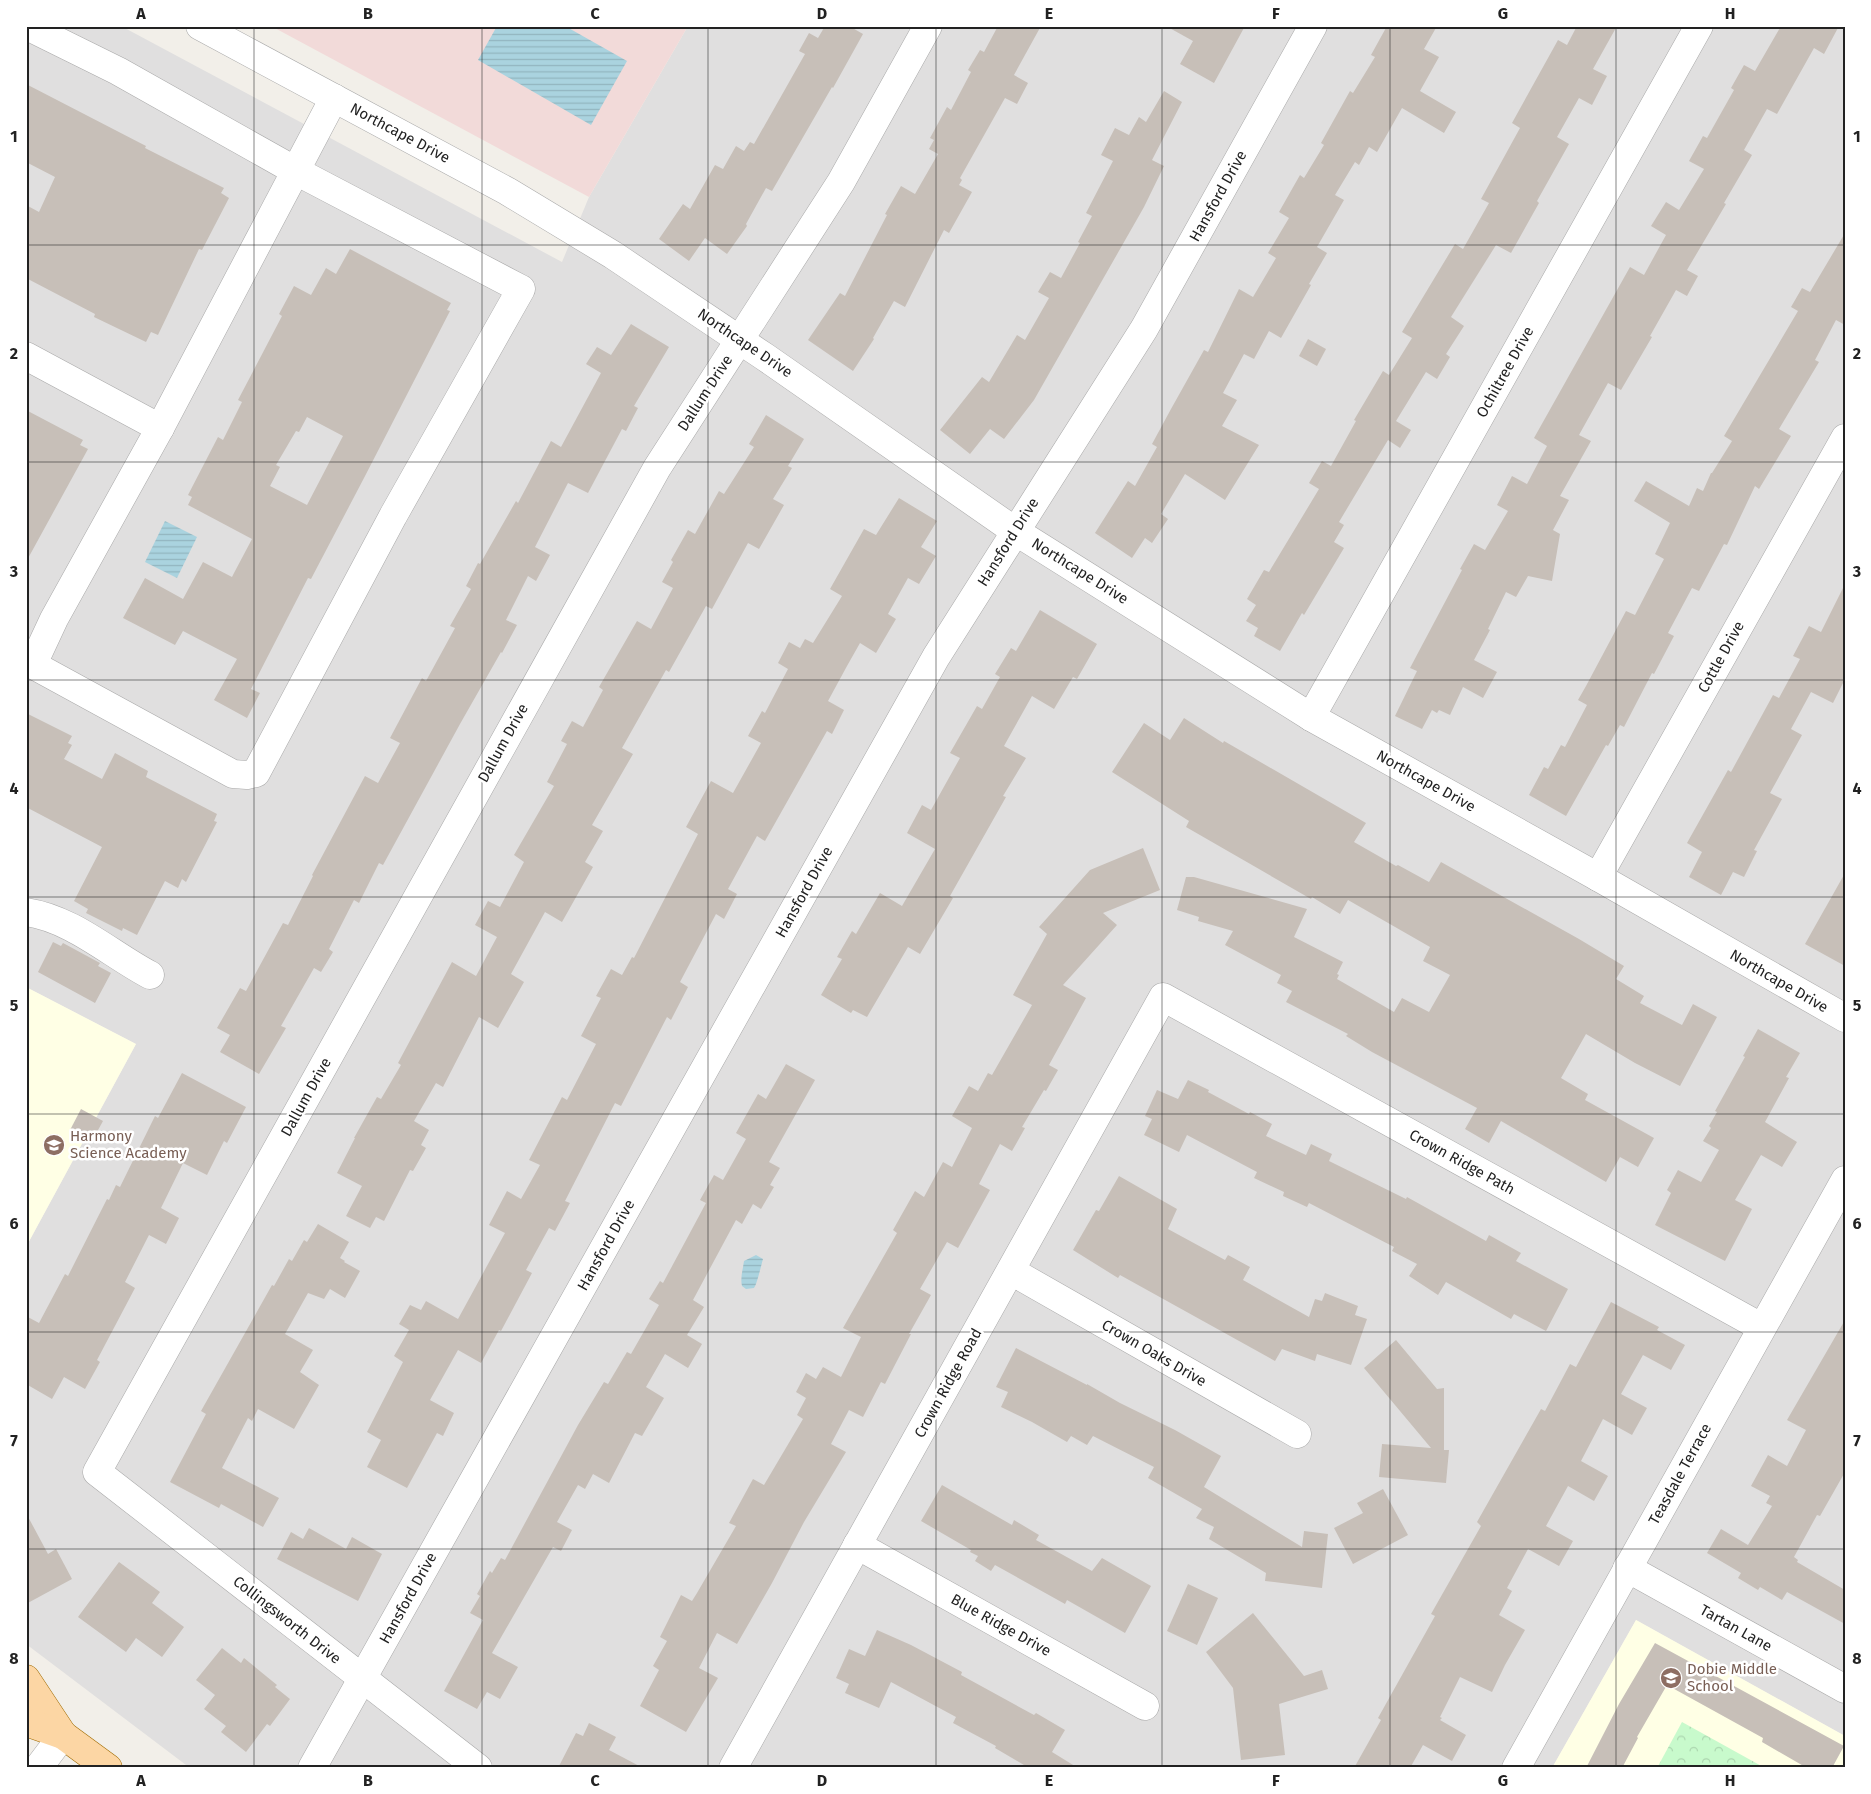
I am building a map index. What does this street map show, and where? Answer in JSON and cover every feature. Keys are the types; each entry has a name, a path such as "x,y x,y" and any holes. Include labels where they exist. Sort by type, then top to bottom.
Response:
{"main road":[{"path":"26,1679 63,1735"},
{"path":"26,1722 63,1735 108,1768"}],"street":[{"path":"27,26 118,71 294,170 521,289 393,516 256,773 247,775 233,774 30,663 160,428 294,170 334,98"},
{"name":"Northcape Drive","path":"200,26 508,191 613,255 740,339 1015,531 1311,718 1598,877 1845,1018"},
{"name":"Dallum Drive","path":"97,1472 657,468 841,182 928,26"},
{"name":"Hansford Drive","path":"312,1768 936,657 1144,329 1313,26"},
{"name":"Ochiltree Drive","path":"1311,718 1699,26"},
{"path":"26,356 160,428"},
{"name":"Cottle Drive","path":"1598,877 1845,438"},
{"path":"26,912 35,913 81,932 131,965 150,975"},
{"name":"Crown Ridge Road","path":"733,1768 1163,997"},
{"name":"Crown Ridge Path","path":"1163,997 1762,1327"},
{"name":"Teasdale Terrace","path":"1516,1768 1845,1180"},
{"name":"Crown Oaks Drive","path":"1010,1271 1296,1434"},
{"name":"Collingsworth Drive","path":"97,1472 478,1768"},
{"name":"Blue Ridge Drive","path":"858,1545 1144,1706"},
{"name":"Tartan Lane","path":"1627,1568 1845,1689"},
{"path":"38,1768 63,1735"}],"shaded area":[{"path":"26,26 121,26 562,262 589,197 688,26 1845,26 1845,1736 1636,1620 1552,1768 190,1768 26,1644 26,1247 136,1044 26,987"},
{"path":"271,26 688,26 589,197"},
{"name":"Harmony Science Academy","path":"26,987 136,1044 26,1247"},
{"name":"Dobie Middle School","path":"1636,1620 1845,1736 1845,1768 1552,1768"}],"green space":[{"path":"1682,1722 1765,1768 1657,1768"}],"water":[{"path":"497,26 565,26 627,61 591,125 478,60"},
{"path":"165,521 197,537 177,578 145,562"},
{"path":"756,1255 763,1259 758,1279 754,1288 746,1289 741,1283 744,1261"}],"building":[{"path":"825,26 849,26 863,34 772,191 766,188 746,224 747,226 727,254 705,238 689,261 659,239 683,204 690,209 715,165 723,169 736,146 744,151 750,142 754,144 805,54 799,51 809,33 818,38"},
{"path":"998,26 1041,26 1014,75 1028,83 1017,104 1005,98 960,178 962,180 959,185 972,192 949,233 944,230 905,307 894,301 874,339 853,371 808,340 840,293 845,296 887,215 885,214 901,186 915,194 938,154 929,149 934,140 930,138 947,107 951,110 971,72 968,70 980,50 984,52"},
{"path":"1166,26 1245,26 1214,83 1180,64 1193,41"},
{"path":"1387,26 1437,26 1424,49 1439,57 1420,91 1456,112 1444,133 1402,108 1377,152 1369,147 1359,165 1355,162 1335,195 1344,200 1317,247 1327,253 1281,338 1269,331 1254,359 1244,354 1223,393 1237,400 1222,426 1259,445 1225,500 1185,474 1161,514 1168,519 1152,543 1145,538 1132,558 1095,533 1128,481 1135,486 1157,447 1152,444 1204,350 1208,352 1239,289 1253,297 1276,258 1268,253 1289,218 1279,212 1300,175 1304,178 1324,145 1321,143 1350,91 1353,93 1375,57 1371,55"},
{"path":"1577,26 1617,26 1593,69 1607,76 1592,105 1579,98 1557,137 1569,144 1511,253 1496,245 1451,317 1464,326 1446,354 1450,357 1437,379 1426,372 1396,421 1411,430 1400,448 1388,440 1339,522 1344,525 1334,542 1344,548 1280,651 1254,636 1258,628 1246,621 1256,605 1247,599 1264,570 1269,572 1319,489 1309,483 1322,461 1331,466 1356,421 1354,420 1383,371 1389,375 1412,338 1402,332 1455,244 1463,249 1489,203 1481,199 1520,128 1512,123 1558,40 1567,45"},
{"path":"1781,26 1839,26 1824,54 1814,48 1777,114 1767,109 1744,150 1752,155 1687,270 1698,276 1687,296 1676,290 1650,336 1652,337 1621,390 1608,383 1579,435 1591,441 1560,496 1569,500 1553,530 1560,534 1552,581 1528,576 1516,597 1506,592 1488,629 1490,630 1474,660 1497,672 1483,698 1463,687 1450,715 1439,710 1437,713 1432,710 1422,729 1395,716 1417,671 1410,668 1462,570 1460,569 1474,544 1485,550 1508,511 1497,505 1512,476 1527,484 1547,446 1534,438 1630,267 1644,275 1666,235 1651,226 1666,202 1679,210 1704,169 1689,161 1703,136 1707,138 1734,90 1731,88 1744,65 1755,71"},
{"path":"26,84 224,188 221,193 229,198 202,250 199,249 158,335 151,332 146,342 94,317 95,314 26,278 26,205 39,212 55,177 26,162"},
{"path":"1164,91 1182,102 1152,160 1164,166 1144,207 1034,400 1004,439 990,429 970,454 940,430 982,377 989,382 1017,335 1025,340 1049,298 1038,292 1050,272 1061,278 1092,216 1086,213 1113,161 1101,155 1115,128 1129,135 1139,117 1146,122"},
{"path":"1845,233 1845,325 1836,320 1815,360 1819,362 1779,429 1791,436 1759,489 1755,486 1727,545 1724,544 1699,591 1692,588 1668,633 1674,636 1654,674 1652,673 1624,727 1620,725 1608,746 1606,745 1566,816 1529,795 1544,767 1548,769 1561,745 1565,747 1587,705 1578,700 1626,611 1635,615 1664,559 1655,554 1670,523 1634,501 1646,481 1689,506 1697,488 1703,491 1711,473 1732,441 1724,436 1798,311 1791,307 1802,288 1810,292"},
{"path":"350,249 451,303 447,310 450,311 311,579 308,578 251,689 260,693 247,718 214,700 237,659 183,631 175,645 123,618 145,578 183,599 203,562 232,577 252,539 188,505 192,497 188,495 218,437 223,440 242,402 238,400 282,316 279,314 294,286 311,295 326,268 336,274","holes":["307,417 343,436 307,505 270,486 280,467 276,465 296,431 299,432"]},
{"path":"631,324 669,347 634,406 638,408 626,431 622,429 588,493 568,483 535,547 550,555 536,581 528,576 506,620 517,625 460,724 383,865 379,863 359,903 354,900 329,949 333,952 321,972 314,968 281,1026 286,1028 259,1074 220,1052 230,1035 217,1028 240,988 246,991 283,923 288,925 312,875 365,776 378,783 400,743 390,738 422,678 426,681 455,628 450,626 471,589 466,586 478,563 480,564 516,501 518,503 551,441 561,447 601,373 586,364 597,347 611,355"},
{"path":"1308,339 1326,349 1317,366 1299,356"},
{"path":"26,410 83,440 80,445 88,449 26,562"},
{"path":"766,415 804,439 788,466 792,468 773,499 784,505 759,549 748,543 712,609 706,606 669,672 666,670 622,748 633,754 592,825 603,831 585,862 593,867 562,922 545,912 511,974 524,982 498,1028 479,1017 443,1087 436,1083 414,1121 429,1130 421,1145 426,1148 413,1171 410,1170 384,1221 376,1217 370,1228 346,1216 362,1186 337,1173 377,1097 381,1099 401,1065 398,1063 452,962 476,976 497,937 475,925 488,901 500,907 524,862 514,855 554,786 547,782 567,744 561,741 572,721 583,727 603,690 599,687 637,621 651,629 673,588 662,582 673,562 671,560 688,530 695,534 719,491 724,494 754,447 749,444"},
{"path":"899,498 937,521 921,547 936,556 919,584 908,578 888,614 896,619 876,653 860,643 847,666 828,701 844,710 832,734 827,731 765,841 757,836 728,889 737,894 724,919 716,914 680,982 688,987 671,1020 667,1017 621,1106 615,1103 565,1201 570,1203 555,1231 549,1228 526,1270 532,1273 501,1331 499,1330 481,1363 458,1350 430,1400 454,1413 443,1436 437,1433 407,1488 367,1467 381,1440 367,1432 403,1362 394,1356 409,1330 399,1324 410,1305 421,1310 426,1301 458,1319 505,1233 489,1225 507,1191 521,1199 540,1165 529,1160 562,1097 567,1100 596,1044 581,1036 601,998 596,996 611,969 622,975 632,957 634,958 698,834 686,827 711,781 733,793 761,743 748,736 762,711 765,713 788,669 778,663 789,642 800,648 805,639 813,643 842,596 830,589 864,529 876,535"},
{"path":"1845,584 1845,679 1833,703 1811,692 1791,729 1802,735 1770,793 1782,799 1754,850 1757,851 1744,877 1733,872 1721,895 1689,877 1702,852 1687,843 1728,770 1731,772 1773,695 1779,698 1800,659 1793,656 1809,626 1821,632"},
{"path":"1040,610 1097,644 1077,679 1073,677 1054,709 1032,696 1004,746 1026,758 1003,796 1006,797 950,896 953,898 920,954 908,947 867,1017 853,1010 851,1013 821,995 842,959 837,957 852,931 856,934 880,893 902,906 935,849 907,833 922,805 931,810 960,758 950,753 977,706 982,709 1000,677 995,674 1011,648 1016,651"},
{"path":"26,713 72,736 68,743 72,745 64,759 102,779 115,753 148,771 146,777 217,814 214,821 217,822 186,882 182,879 178,888 165,881 137,935 123,928 122,931 86,913 88,909 74,901 102,847 26,807"},
{"path":"1184,718 1223,743 1224,741 1366,823 1354,842 1396,866 1398,865 1429,882 1441,862 1624,966 1616,979 1644,996 1640,1003 1682,1025 1693,1004 1717,1017 1680,1086 1635,1063 1586,1034 1561,1078 1588,1094 1585,1100 1654,1138 1638,1167 1620,1157 1606,1182 1501,1121 1489,1143 1465,1129 1477,1108 1372,1052 1346,1036 1348,1034 1286,1002 1292,991 1277,983 1281,975 1225,945 1233,931 1198,921 1199,917 1177,910 1186,877 1194,877 1307,909 1294,937 1343,962 1337,974 1339,975 1337,979 1394,1012 1402,998 1429,1012 1450,975 1423,961 1430,947 1348,900 1340,914 1312,897 1311,899 1186,827 1189,821 1112,772 1144,723 1170,740"},
{"path":"1143,848 1160,890 1103,913 1117,925 1063,985 1086,998 1049,1065 1058,1070 1022,1127 1025,1128 1012,1151 1000,1144 979,1184 990,1190 958,1248 947,1242 920,1289 931,1295 909,1334 911,1334 885,1384 881,1382 863,1417 849,1410 831,1444 846,1452 804,1522 737,1644 717,1633 699,1668 718,1678 686,1732 640,1706 659,1670 653,1666 667,1641 660,1637 681,1595 692,1601 736,1526 729,1523 753,1479 764,1485 803,1419 797,1415 806,1398 796,1392 806,1373 816,1379 823,1367 841,1377 861,1337 843,1328 897,1233 893,1230 915,1191 924,1197 943,1162 952,1167 972,1128 952,1116 969,1086 978,1091 988,1073 992,1075 1032,1005 1013,995 1047,934 1039,927 1090,870"},
{"path":"1845,873 1845,966 1805,944"},
{"path":"53,942 61,946 63,943 100,963 98,966 111,973 95,1003 38,972"},
{"path":"1758,1029 1800,1053 1786,1077 1789,1078 1765,1122 1797,1142 1782,1167 1761,1155 1735,1200 1752,1209 1725,1261 1655,1225 1671,1193 1667,1190 1678,1170 1701,1182 1719,1150 1703,1141 1711,1128 1709,1126 1717,1112 1715,1111"},
{"path":"786,1064 815,1080 769,1162 780,1168 770,1185 774,1187 761,1209 753,1204 742,1224 736,1220 693,1300 704,1307 687,1335 702,1344 688,1368 665,1354 646,1387 664,1398 642,1436 635,1433 609,1483 593,1474 585,1489 578,1485 557,1522 572,1530 561,1551 553,1547 492,1653 518,1667 500,1699 487,1692 477,1709 444,1691 483,1620 470,1613 480,1596 477,1594 490,1571 492,1573 501,1558 505,1560 578,1425 604,1382 608,1384 627,1352 631,1354 659,1305 649,1299 660,1281 663,1283 706,1203 700,1200 714,1175 723,1180 746,1139 736,1133 758,1094 766,1099"},
{"path":"182,1073 246,1107 227,1143 224,1141 207,1175 183,1163 161,1208 179,1218 166,1244 149,1235 125,1282 135,1288 97,1360 100,1362 85,1389 64,1377 52,1399 26,1384 26,1316 39,1323 65,1274 68,1276 107,1199 109,1200 116,1185 120,1187 155,1116 158,1118"},
{"path":"1188,1080 1249,1114 1250,1112 1272,1124 1266,1136 1306,1155 1311,1144 1332,1154 1329,1161 1406,1199 1407,1197 1486,1241 1489,1235 1521,1253 1516,1261 1568,1289 1546,1331 1514,1314 1511,1319 1446,1282 1438,1295 1409,1276 1417,1264 1392,1251 1394,1247 1309,1203 1307,1207 1283,1196 1284,1192 1254,1178 1257,1172 1187,1135 1179,1152 1144,1135 1152,1119 1145,1116 1157,1090 1178,1099"},
{"path":"81,1109 103,1121 91,1143 69,1132"},
{"path":"1119,1176 1177,1209 1168,1229 1225,1260 1228,1255 1250,1267 1243,1280 1309,1317 1315,1299 1322,1301 1325,1293 1358,1306 1355,1315 1367,1319 1351,1365 1317,1354 1315,1361 1282,1349 1275,1361 1120,1275 1118,1278 1073,1250 1096,1210 1099,1211"},
{"path":"318,1224 349,1242 340,1258 360,1271 345,1298 330,1289 324,1299 308,1293 285,1334 313,1350 300,1372 319,1385 294,1429 258,1409 252,1421 248,1418 222,1468 279,1498 263,1527 221,1504 219,1508 170,1482 206,1414 201,1411 272,1285 274,1286 289,1259 292,1261 304,1240 307,1242"},
{"path":"1611,1302 1659,1327 1657,1330 1685,1345 1671,1370 1643,1355 1621,1394 1647,1408 1632,1435 1603,1419 1581,1461 1608,1476 1594,1501 1568,1486 1546,1526 1573,1541 1559,1566 1528,1549 1507,1588 1512,1591 1499,1615 1525,1630 1492,1692 1460,1677 1440,1717 1442,1718 1440,1720 1466,1735 1452,1761 1423,1745 1410,1768 1354,1768 1381,1720 1378,1718 1435,1616 1431,1614 1481,1526 1477,1522 1541,1409 1545,1411 1570,1364 1576,1367"},
{"path":"1845,1320 1845,1472 1820,1516 1817,1515 1794,1557 1798,1560 1797,1562 1845,1590 1845,1624 1787,1592 1782,1600 1760,1587 1758,1590 1738,1578 1741,1573 1707,1553 1721,1529 1748,1545 1772,1506 1766,1503 1770,1496 1751,1486 1768,1455 1787,1466 1806,1430 1787,1420"},
{"path":"1396,1340 1437,1389 1444,1388 1444,1450 1449,1450 1446,1483 1379,1477 1382,1444 1431,1448 1364,1368"},
{"path":"1016,1348 1175,1430 1221,1456 1204,1487 1302,1547 1304,1531 1328,1534 1322,1588 1265,1581 1266,1573 1209,1539 1214,1527 1196,1518 1202,1509 1148,1478 1154,1467 1093,1436 1087,1445 1071,1436 1067,1442 1001,1407 1008,1392 996,1387"},
{"path":"942,1485 1012,1525 1014,1520 1039,1535 1036,1540 1092,1571 1102,1558 1151,1586 1125,1633 1067,1600 1065,1604 995,1565 991,1571 975,1561 978,1556 970,1552 971,1550 921,1521"},
{"path":"1383,1489 1408,1535 1353,1564 1334,1528 1363,1513 1357,1503"},
{"path":"26,1513 48,1554 56,1549 72,1579 26,1604"},
{"path":"309,1528 346,1549 352,1537 382,1554 358,1601 277,1559 291,1532 303,1539"},
{"path":"119,1562 160,1592 152,1603 184,1627 162,1657 136,1638 126,1652 78,1617"},
{"path":"1188,1584 1218,1598 1197,1645 1167,1631"},
{"path":"1253,1613 1304,1676 1322,1670 1328,1689 1279,1704 1285,1755 1241,1760 1233,1688 1206,1652"},
{"path":"877,1630 911,1645 962,1672 961,1675 1065,1730 1052,1752 1078,1768 1029,1768 995,1748 996,1746 953,1723 956,1717 891,1682 879,1708 845,1693 849,1684 836,1678 849,1649 865,1656"},
{"path":"1655,1643 1844,1746 1832,1768 1807,1768 1762,1742 1763,1738 1667,1685 1637,1737 1622,1768 1586,1768 1619,1704"},
{"path":"222,1648 241,1663 244,1658 277,1685 275,1687 290,1699 270,1726 267,1724 246,1752 221,1732 226,1726 204,1709 215,1695 196,1680"},
{"path":"589,1723 616,1737 609,1750 643,1768 558,1768 576,1733 583,1736"}],"place":[{"name":"Harmony Science Academy","path":"54,1145"},
{"name":"Dobie Middle School","path":"1671,1678"}]}
